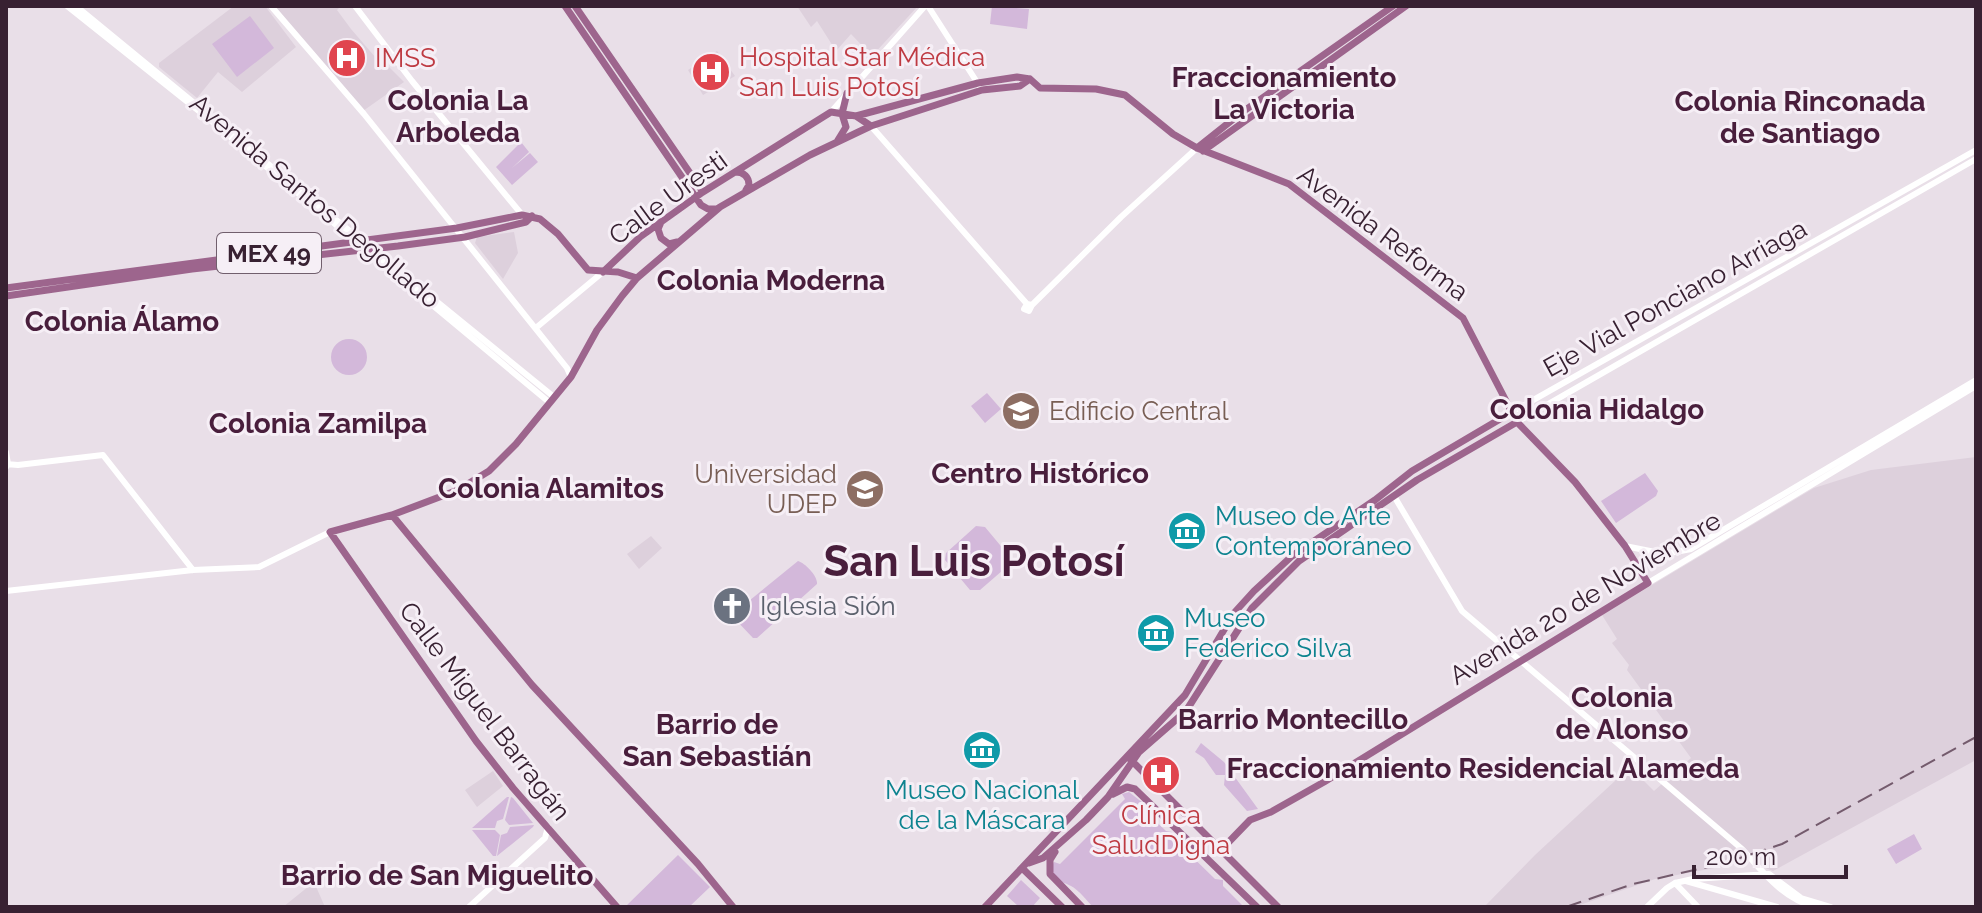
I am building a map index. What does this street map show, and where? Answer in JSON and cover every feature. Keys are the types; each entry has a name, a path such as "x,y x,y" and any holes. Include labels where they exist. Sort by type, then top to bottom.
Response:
{"main road":[{"name":"Avenida Santos Degollado","path":"67,6 552,400"},
{"name":"Avenida Santos Degollado","path":"76,6 362,244"},
{"path":"271,6 465,237 537,327 571,377"},
{"path":"355,6 412,81 527,218 547,223 588,270 638,277"},
{"path":"565,6 700,194"},
{"path":"575,6 700,194 704,207 712,210 720,207"},
{"path":"980,86 926,6 831,112 856,116 871,126 1029,305 1183,162 1393,6"},
{"path":"1278,92 1406,6"},
{"name":"Avenida Reforma","path":"856,116 1017,77 1030,79 1040,88 1096,89 1125,95 1173,134 1200,149 1289,184 1463,318 1517,422 1575,482 1625,546 1648,583"},
{"name":"Avenida Reforma","path":"330,532 392,515 458,490 481,477 516,444 571,377 597,330 638,277 720,207 837,141 980,86"},
{"path":"837,141 846,127 842,114 847,93"},
{"name":"Calle Uresti","path":"537,327 662,220 831,112"},
{"name":"Eje Vial Ponciano Arriaga","path":"1129,758 1185,695 1234,613 1292,556 1412,471 1976,150"},
{"name":"Eje Vial Ponciano Arriaga","path":"1129,758 1186,711 1252,608 1299,561 1471,446 1976,159"},
{"path":"734,173 742,173 747,178 749,185 744,192"},
{"name":"MEX 49","path":"6,288 362,244 465,237 527,218"},
{"name":"MEX 49","path":"6,296 362,244 486,221 527,218"},
{"path":"662,220 658,229 661,238 669,244 679,242"},
{"path":"486,221 488,232"},
{"path":"617,260 625,272 638,277"},
{"name":"Avenida 20 de Noviembre","path":"1625,546 1665,554 1691,549 1976,380"},
{"name":"Avenida 20 de Noviembre","path":"1221,850 1250,820 1271,812 1324,782 1976,386"},
{"path":"6,452 7,465 103,455 193,570"},
{"path":"1397,498 1462,611 1742,849 1782,892 1798,902 1815,907"},
{"path":"392,515 523,674 733,907"},
{"path":"6,591 193,570 259,567 330,532"},
{"name":"Calle Miguel Barragán","path":"330,532 476,741 617,907"},
{"path":"1129,758 1277,906"},
{"path":"1117,784 1129,758"},
{"path":"985,907 1129,758"},
{"path":"1082,907 1050,874 1050,860 1060,846 1108,797 1126,773 1135,771 1159,793 1168,797"},
{"path":"1108,797 1127,787 1135,789 1257,907"},
{"path":"469,907 545,838 548,827"},
{"path":"1025,866 1060,846"},
{"path":"1025,866 1062,907"},
{"path":"1647,907 1675,883 1769,874 1801,898 1831,907"},
{"path":"1727,878 1722,888 1727,895"},
{"path":"1686,881 1777,907"},
{"path":"1675,883 1698,907"}],"shaded area":[{"path":"234,6 265,6 296,47 242,92 218,72 197,98 159,67 159,63"},
{"name":"IMSS","path":"274,6 341,6 337,10 351,29 376,58 380,58 404,82 363,111"},
{"path":"797,6 918,6 872,56 851,34 836,51 817,21 811,27"},
{"path":"992,6 1029,9 1027,29 990,24"},
{"path":"250,16 274,48 237,77 212,44"},
{"name":"Hospital Star Médica San Luis Potosí","path":"717,51 735,76 703,95 688,70"},
{"path":"521,142 529,152 512,168 530,153 538,162 512,185 496,167"},
{"path":"514,232 518,253 503,279 475,243 477,237"},
{"path":"349,339 361,345 367,357 361,369 349,375 337,369 331,357 337,345"},
{"path":"987,393 1001,409 985,423 971,406"},
{"path":"1976,457 1976,760 1773,871 1744,860 1655,879 1574,907 1484,907 1630,767 1654,791 1691,758 1627,670 1629,665 1612,643 1617,639 1602,615 1814,488 1871,470"},
{"path":"1645,473 1658,491 1656,496 1616,523 1601,501"},
{"path":"976,526 985,527 1010,557 1010,564 980,590 970,590 945,560 946,553"},
{"path":"651,536 662,548 639,569 627,554"},
{"path":"798,561 810,570 817,584 757,638 753,638 734,618 734,613"},
{"path":"1201,743 1224,762 1258,809 1247,811 1224,785 1225,775 1216,775 1204,758 1195,752"},
{"path":"493,771 503,786 477,807 465,790"},
{"path":"1129,792 1143,803 1142,808 1166,831 1172,832 1174,839 1215,879 1223,880 1223,886 1244,907 1093,907 1077,890 1057,878 1051,868 1054,862 1060,864 1125,799 1122,794"},
{"path":"507,797 503,819 497,821 495,828 472,828"},
{"path":"511,797 533,823 509,825 505,820"},
{"path":"534,825 497,856 501,835 507,833 510,827"},
{"path":"472,830 495,830 500,835 496,856 493,856"},
{"path":"1914,834 1922,849 1896,864 1887,849"},
{"path":"678,855 710,887 689,907 625,907"},
{"path":"1021,880 1040,898 1032,907 1019,907 1007,896"},
{"path":"314,882 325,907 283,907"}],"railway":[{"path":"1566,907 1633,884 1725,863 1782,844 1976,737"}],"place":[{"name":"IMSS","path":"347,58"},
{"name":"Hospital Star Médica San Luis Potosí","path":"711,72"},
{"name":"Edificio Central","path":"1021,411"},
{"name":"Universidad UDEP","path":"865,489"},
{"name":"Museo de Arte Contemporáneo","path":"1187,531"},
{"name":"Iglesia Sión","path":"732,606"},
{"name":"Museo Federico Silva","path":"1156,633"},
{"name":"Museo Nacional de la Máscara","path":"982,750"},
{"name":"Clínica SaludDigna","path":"1161,775"}],"district":[{"name":"Fraccionamiento La Victoria","path":"1284,93"},
{"name":"Colonia La Arboleda","path":"458,116"},
{"name":"Colonia Rinconada de Santiago","path":"1800,117"},
{"name":"Colonia Moderna","path":"771,280"},
{"name":"Colonia Álamo","path":"122,321"},
{"name":"Colonia Hidalgo","path":"1597,409"},
{"name":"Colonia Zamilpa","path":"318,423"},
{"name":"Centro Histórico","path":"1040,473"},
{"name":"Colonia Alamitos","path":"551,488"},
{"name":"San Luis Potosí","path":"974,561"},
{"name":"Colonia de Alonso","path":"1622,713"},
{"name":"Barrio Montecillo","path":"1293,719"},
{"name":"Barrio de San Sebastián","path":"717,740"},
{"name":"Fraccionamiento Residencial Alameda","path":"1483,768"},
{"name":"Barrio de San Miguelito","path":"437,875"}]}
